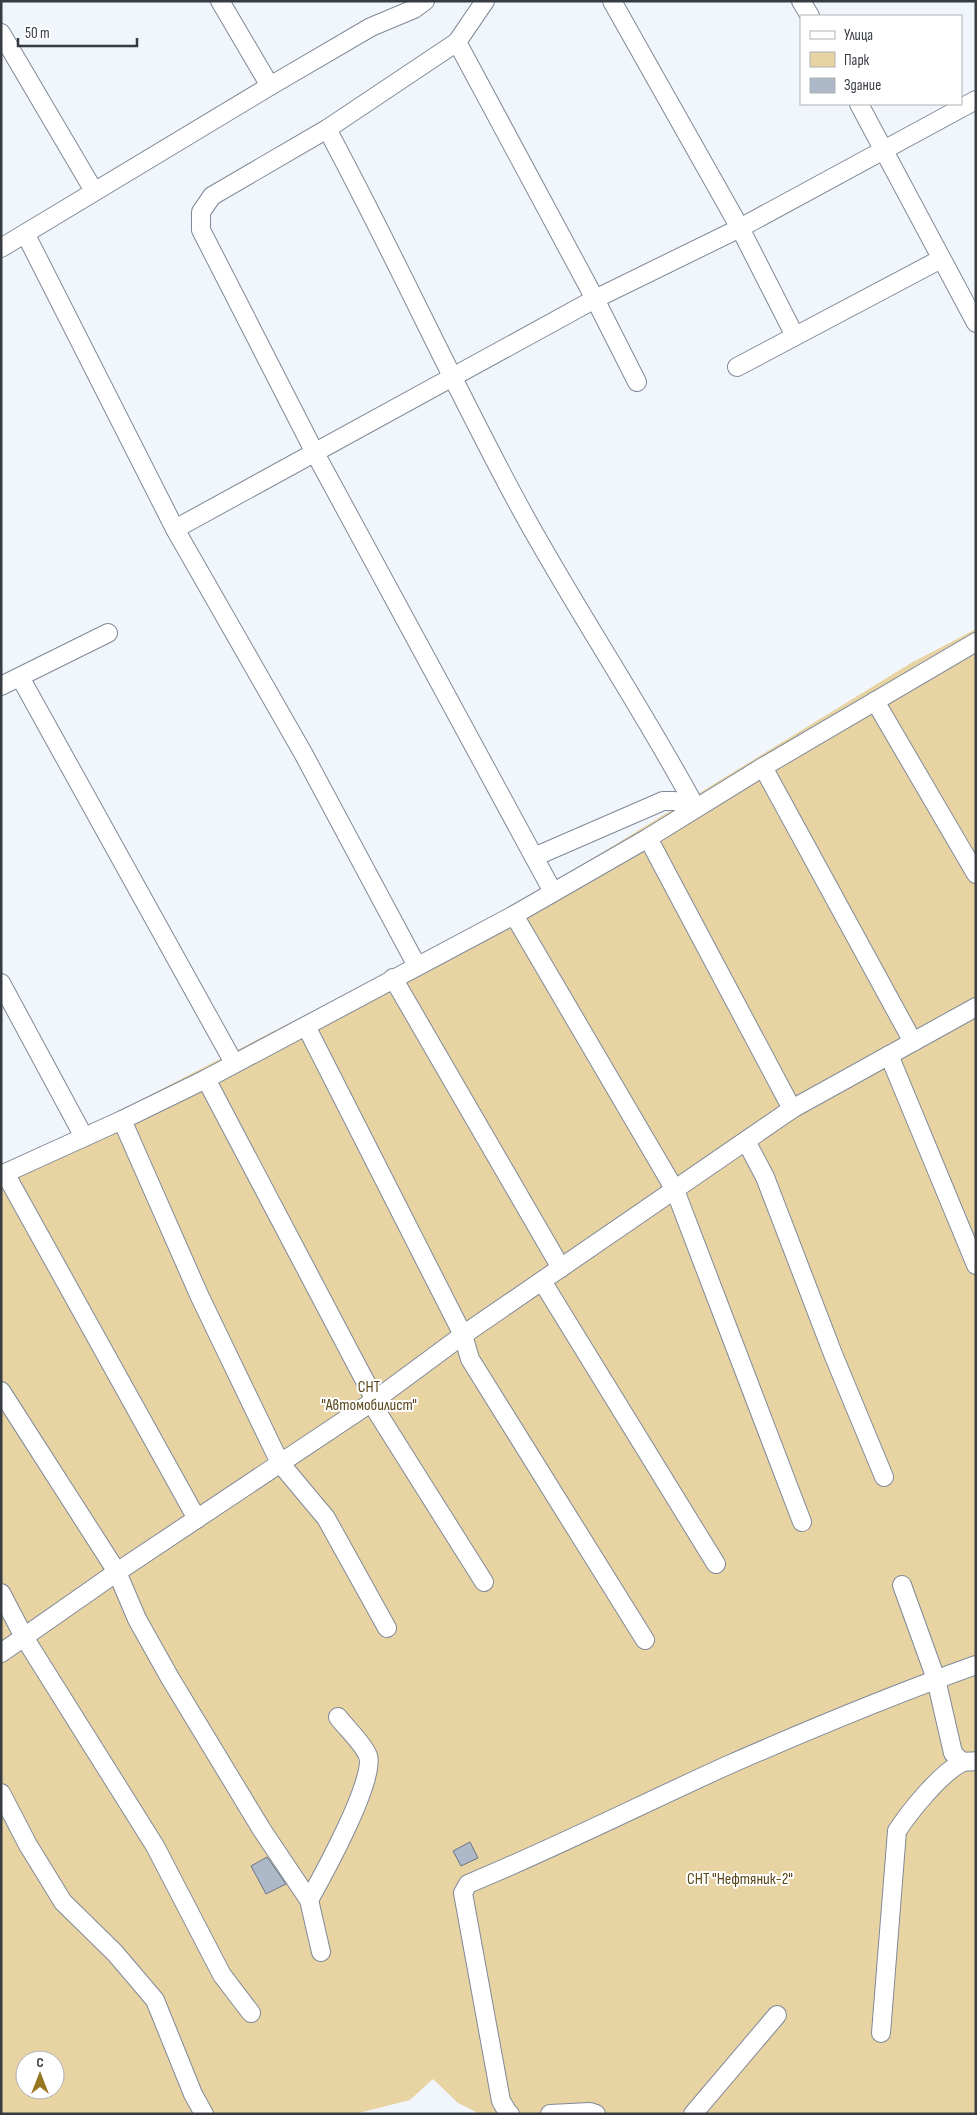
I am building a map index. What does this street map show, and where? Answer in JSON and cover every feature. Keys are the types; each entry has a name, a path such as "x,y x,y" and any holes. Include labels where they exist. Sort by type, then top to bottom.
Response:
{"street":[{"path":"220,1 270,86"},
{"path":"1,248 26,235 94,191 371,27 414,9 425,1"},
{"path":"485,1 457,42 327,129 212,196 201,212 201,230 315,453 553,892"},
{"path":"612,1 740,228 795,336"},
{"path":"801,1 809,15"},
{"path":"1,33 94,191"},
{"path":"457,42 595,299 637,382"},
{"path":"175,529 595,299 740,228 884,148 976,100"},
{"path":"861,105 976,323"},
{"path":"327,129 379,226 524,514 696,808"},
{"path":"26,235 175,529 302,753 416,966"},
{"path":"737,366 941,258"},
{"path":"1,686 108,633"},
{"path":"197,1518 3,1174 122,1120 206,1079 514,915 648,838 763,767 976,642"},
{"path":"20,678 234,1063"},
{"path":"875,701 976,874"},
{"path":"763,767 913,1042"},
{"path":"534,857 663,800 675,801 696,808"},
{"path":"648,838 792,1109"},
{"path":"514,915 675,1190 802,1522"},
{"path":"393,978 561,1268"},
{"path":"1,983 84,1137"},
{"path":"1,1653 117,1572 375,1400 463,1335 792,1109 976,1007"},
{"path":"306,1026 463,1335 470,1359 645,1640"},
{"path":"889,1055 976,1265"},
{"path":"206,1079 375,1400 377,1412 484,1582"},
{"path":"122,1120 200,1297 280,1463 326,1518 387,1628"},
{"path":"746,1141 765,1177 833,1354 884,1477"},
{"path":"542,1281 716,1564"},
{"path":"1,1391 117,1572 137,1619 170,1678 262,1830 309,1900 321,1952"},
{"path":"881,2032 897,1831 911,1808 969,1762 953,1753 936,1679 902,1585"},
{"path":"1,1593 24,1637 155,1846 222,1974 251,2013"},
{"path":"510,2114 506,2111 501,2101 463,1893 468,1884 544,1852 727,1766 976,1664"},
{"path":"309,1900 333,1857 368,1772 368,1755 338,1717"},
{"path":"1,1793 28,1845 63,1902 115,1953 155,2000 193,2094 204,2114"},
{"path":"693,2114 777,2015"},
{"path":"550,2114 590,2112 596,2114"}],"green space":[{"name":"СНТ \"Автомобилист\"","path":"976,629 976,2114 480,2114 458,2103 433,2079 410,2100 355,2114 1,2114 1,1164 69,1137 512,908 911,663"}],"building":[{"path":"470,1842 478,1858 461,1866 453,1851"},
{"path":"267,1857 286,1884 266,1894 251,1866"}],"park label":[{"name":"СНТ \"Нефтяник-2\"","path":"740,1878"}]}
